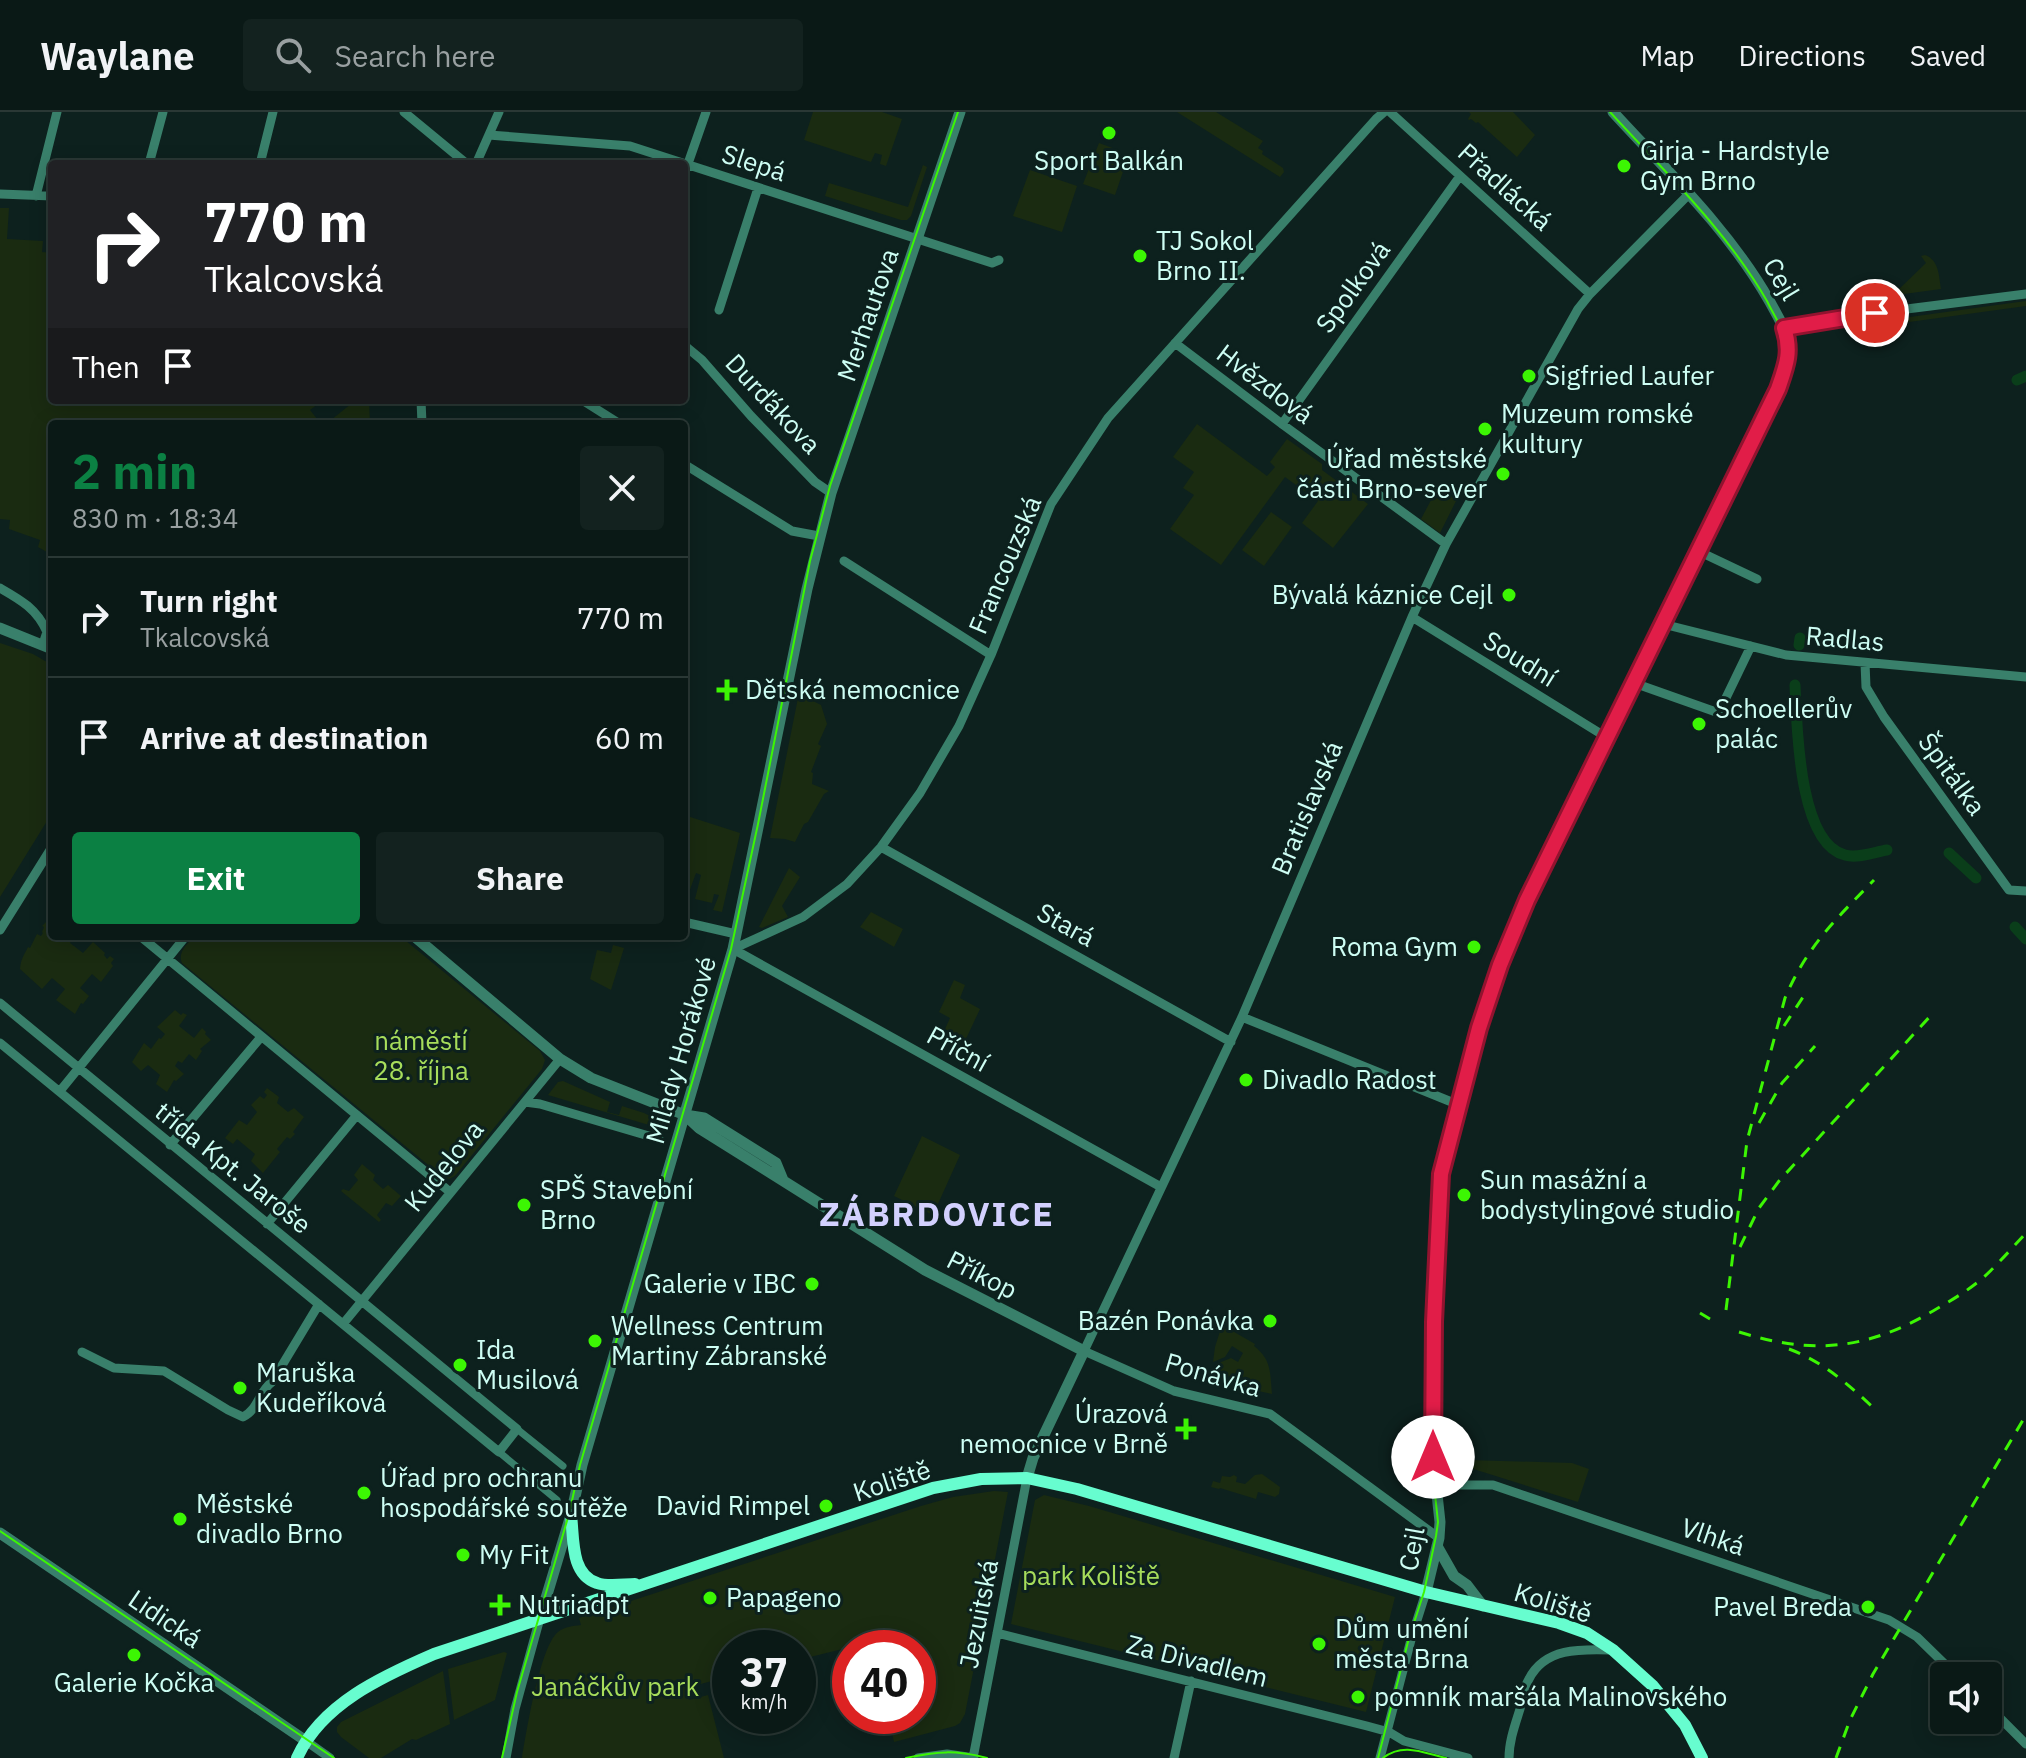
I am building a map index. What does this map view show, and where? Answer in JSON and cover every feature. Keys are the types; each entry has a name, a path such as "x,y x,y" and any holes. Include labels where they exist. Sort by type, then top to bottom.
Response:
{"main road":[{"name":"Koliště","path":"297,1758 316,1727 337,1708 382,1679 434,1654 933,1488 981,1479 1027,1478 1077,1489 1426,1592 1559,1623 1587,1633 1613,1650 1653,1686 1685,1725 1702,1758"},
{"path":"571,1515 577,1564 585,1575 598,1584 648,1584"}],"street":[{"path":"36,196 57,112"},
{"path":"150,160 163,112"},
{"path":"261,160 273,112"},
{"path":"404,112 462,160"},
{"path":"478,160 499,112"},
{"path":"688,164 706,112"},
{"name":"Merhautova","path":"819,535 960,112"},
{"name":"Francouzská","path":"733,949 803,917 847,884 881,847 920,793 959,726 1051,504 1108,418 1384,112"},
{"name":"Přadlácká","path":"1390,112 1590,294"},
{"name":"Cejl","path":"1426,1592 1440,1522 1433,1457 1434,1322 1441,1174 1479,1028 1500,965 1527,900 1778,389 1789,349 1784,328 1750,269 1689,194 1613,112"},
{"name":"Slepá","path":"489,135 630,146 663,160"},
{"name":"Slepá","path":"688,170 758,188 992,263 999,260"},
{"name":"Spolková","path":"1282,424 1460,176"},
{"path":"719,310 758,188"},
{"path":"0,194 48,196"},
{"name":"Bratislavská","path":"1027,1478 1033,1458 1231,1042 1446,544 1578,309 1689,194"},
{"path":"1784,328 2026,294"},
{"name":"Hvězdová","path":"1175,343 1446,544"},
{"name":"Durďákova","path":"688,348 815,482 831,493"},
{"path":"588,404 614,420"},
{"path":"688,466 792,531 819,535"},
{"name":"Milady Horákové","path":"540,1618 733,949 819,535"},
{"path":"1698,551 1757,579"},
{"path":"844,561 991,655"},
{"path":"0,588 40,616 47,632 47,647 0,628"},
{"name":"Soudní","path":"1412,617 1606,737"},
{"name":"Radlas","path":"1663,624 1786,655 2026,677"},
{"path":"1634,683 1716,712 1751,646"},
{"name":"Špitálka","path":"1865,663 1866,687 1884,717 2009,890 2026,891"},
{"name":"Stará","path":"881,847 1231,1042"},
{"path":"0,930 48,862"},
{"path":"688,923 736,934"},
{"path":"145,940 450,1192"},
{"path":"60,1091 183,940"},
{"path":"422,940 560,1059 591,1078 685,1115"},
{"name":"Příční","path":"733,949 1161,1187"},
{"name":"třída Kpt. Jaroše","path":"0,1003 563,1466"},
{"path":"1242,1017 1459,1105"},
{"path":"170,1145 261,1037"},
{"name":"třída Kpt. Jaroše","path":"0,1043 557,1500"},
{"name":"Kudelova","path":"362,1301 560,1059"},
{"path":"525,1102 659,1139"},
{"path":"267,1224 357,1115"},
{"name":"Příkop","path":"685,1115 699,1128 925,1270 1084,1351"},
{"path":"343,1324 362,1301"},
{"path":"82,1352 114,1368 164,1371 243,1417 250,1413 272,1382 319,1304"},
{"name":"Ponávka","path":"1084,1351 1174,1391 1270,1414 1438,1542"},
{"path":"499,1452 517,1429"},
{"name":"Jezuitská","path":"974,1758 1027,1478"},
{"name":"Vlhká","path":"1436,1485 1493,1485 1889,1620 1917,1637 1943,1662"},
{"name":"Lidická","path":"0,1533 306,1741"},
{"path":"1438,1542 1454,1576 1467,1585 1483,1606"},
{"path":"1380,1758 1426,1592"},
{"path":"506,1758 515,1709 540,1618"},
{"name":"Za Divadlem","path":"997,1633 1387,1731 1404,1741 1468,1758"},
{"path":"1509,1758 1510,1742 1528,1680 1538,1666 1562,1652 1613,1650"},
{"path":"1174,1758 1191,1681"},
{"path":"2002,1720 2026,1744"},
{"path":"306,1741 330,1758"},
{"path":"918,1758 947,1754 974,1758"}],"green space":[{"path":"813,112 882,112 902,119 886,166 880,164 882,155 875,153 871,162 804,140"},
{"path":"1177,112 1216,112 1263,141 1258,148 1263,151 1262,154 1283,168 1284,172 1280,177"},
{"path":"1469,112 1513,112 1535,135 1517,157 1478,122 1469,120"},
{"path":"1099,143 1118,150 1118,159 1126,163 1115,195 1083,184"},
{"path":"923,165 927,167 907,220 825,196 829,183 908,207"},
{"path":"1030,170 1077,186 1062,232 1013,216"},
{"path":"0,208 9,208 7,239 43,241 42,252 48,253 48,404 318,404 310,410 318,420 48,420 48,553 38,547 40,540 9,529 10,520 0,519"},
{"path":"1925,255 1936,265 1941,289 1889,296 1887,287 1895,293 1926,263 1921,256"},
{"path":"2026,301 2026,306 1880,326 1881,321"},
{"path":"351,404 369,404 370,420 331,420"},
{"path":"1197,424 1267,476 1275,467 1270,462 1287,439 1322,464 1322,470 1368,504 1333,548 1302,523 1318,501 1285,477 1221,565 1170,529 1194,495 1183,488 1194,472 1173,457"},
{"path":"1438,487 1457,499 1440,533 1421,519"},
{"path":"1271,512 1292,527 1264,566 1242,550"},
{"path":"0,643 48,663 48,819 0,897"},
{"path":"800,688 812,692 809,699 821,705 827,724 811,772 812,784 829,791 804,824 795,842 770,838"},
{"path":"688,816 740,833 722,912 713,910 719,895 714,894 712,903 695,899 701,875 696,873 688,895"},
{"path":"789,868 800,877 782,906 788,917 759,927"},
{"path":"871,912 903,929 894,947 860,927"},
{"path":"48,920 48,940 72,940 70,943 83,953 93,942 107,959 110,956 114,959 111,963 113,966 101,982 92,974 80,988 89,996 75,1014 56,1000 65,989 52,978 42,989 20,969 28,947 37,934 41,936 43,933 42,926"},
{"name":"náměstí 28. října","path":"190,940 405,940 540,1051 545,1060 542,1069 455,1176 449,1179 443,1177 182,963 186,945"},
{"path":"613,945 624,948 611,990 590,979 597,950 611,953"},
{"path":"954,980 965,985 960,998 980,1009 965,1041 945,1029 950,1018 939,1012"},
{"path":"175,1010 187,1015 179,1026 194,1038 202,1028 211,1040 200,1049 202,1051 196,1060 189,1054 182,1063 178,1061 175,1066 184,1074 174,1080 167,1092 156,1084 160,1075 148,1065 141,1071 132,1062 144,1043 151,1049 161,1039 165,1034 157,1027"},
{"path":"563,1081 610,1102 607,1112 619,1115 622,1106 660,1121 659,1128 548,1095 558,1082"},
{"path":"267,1088 279,1097 277,1103 288,1112 294,1108 304,1117 293,1132 295,1134 290,1139 287,1137 277,1149 280,1152 263,1173 251,1161 255,1154 237,1139 233,1144 225,1138 239,1120 247,1125 257,1112 251,1105 260,1096 264,1099"},
{"path":"922,1136 960,1155 933,1215 894,1196"},
{"path":"362,1164 375,1175 373,1180 383,1189 388,1185 401,1196 392,1206 386,1203 377,1215 381,1220 379,1222 341,1191 349,1191 358,1180 354,1175"},
{"path":"1221,1328 1229,1329 1255,1344 1269,1367 1272,1394 1213,1381 1216,1365 1231,1358 1238,1362 1243,1353 1232,1346 1225,1357 1213,1362"},
{"path":"1468,1460 1572,1463 1589,1469 1578,1502 1467,1467"},
{"path":"1262,1474 1280,1487 1275,1497 1258,1492 1256,1499 1211,1487 1213,1481 1220,1483 1222,1476 1234,1475 1236,1482 1245,1484 1255,1475"},
{"name":"Janáčkův park","path":"1008,1492 965,1714 960,1723 936,1731 936,1630 832,1630 832,1652 816,1656 816,1630 712,1630 712,1681 686,1688 689,1700 708,1695 712,1734 718,1734 724,1758 522,1758 545,1654 558,1632 581,1625 579,1618 953,1497"},
{"name":"park Koliště","path":"1044,1495 1395,1597 1366,1712 1011,1624 1035,1500"},
{"path":"507,1653 495,1700 454,1720 448,1669"},
{"path":"443,1671 450,1724 412,1739 381,1758 369,1758 337,1732 341,1722"},
{"name":"Janáčkův park","path":"892,1734 924,1734 894,1742"}],"waterway":[{"path":"2017,380 2026,376"},
{"path":"1799,645 1800,638"},
{"path":"1795,685 1803,780 1818,829 1829,846 1845,855 1860,856 1887,850"},
{"path":"1949,853 1976,878"},
{"path":"2015,927 2026,939"}],"tram line":[{"path":"502,1758 517,1692 569,1514 580,1465 731,949 810,561 830,486 958,112"},
{"path":"1378,1758 1424,1592 1438,1522 1431,1457 1434,1237 1439,1174 1477,1028 1498,964 1525,899 1776,387 1785,358 1782,330 1751,275 1694,202 1610,112"},
{"path":"0,1531 334,1758"},
{"path":"1383,1758 1406,1750 1446,1758"},
{"path":"906,1758 946,1752 987,1758"}],"railway":[{"path":"1726,1310 1747,1141 1785,998 1813,948 1874,880"},
{"path":"1784,1026 1803,997"},
{"path":"1740,1247 1759,1208 1779,1181 1934,1012"},
{"path":"1759,1123 1782,1083 1815,1046"},
{"path":"1739,1332 1815,1346 1839,1345 1885,1334 1933,1311 1972,1287 2026,1233"},
{"path":"1700,1313 1710,1319"},
{"path":"1789,1349 1825,1368 1877,1411"},
{"path":"1836,1758 1850,1720 1873,1674 2026,1415"}],"place":[{"name":"Sport Balkán","path":"1109,133"},
{"name":"Girja - Hardstyle Gym Brno","path":"1624,166"},
{"name":"TJ Sokol Brno II.","path":"1140,256"},
{"name":"Sigfried Laufer","path":"1529,376"},
{"name":"Muzeum romské kultury","path":"1485,429"},
{"name":"Úřad městské části Brno-sever","path":"1503,474"},
{"name":"Bývalá káznice Cejl","path":"1509,595"},
{"name":"Dětská nemocnice","path":"727,690"},
{"name":"Schoellerův palác","path":"1699,724"},
{"name":"Roma Gym","path":"1474,947"},
{"name":"Divadlo Radost","path":"1246,1080"},
{"name":"Sun masážní a bodystylingové studio","path":"1464,1195"},
{"name":"SPŠ Stavební Brno","path":"524,1205"},
{"name":"Galerie v IBC","path":"812,1284"},
{"name":"Bazén Ponávka","path":"1270,1321"},
{"name":"Wellness Centrum Martiny Zábranské","path":"595,1341"},
{"name":"Ida Musilová","path":"460,1365"},
{"name":"Maruška Kudeříková","path":"240,1388"},
{"name":"Úrazová nemocnice v Brně","path":"1186,1429"},
{"name":"Úřad pro ochranu hospodářské soutěže","path":"364,1493"},
{"name":"David Rimpel","path":"826,1506"},
{"name":"Městské divadlo Brno","path":"180,1519"},
{"name":"My Fit","path":"463,1555"},
{"name":"Papageno","path":"710,1598"},
{"name":"Nutriadpt","path":"500,1605"},
{"name":"Pavel Breda","path":"1868,1607"},
{"name":"Dům umění města Brna","path":"1319,1644"},
{"name":"Galerie Kočka","path":"134,1655"},
{"name":"pomník maršála Malinovského","path":"1358,1697"}],"district":[{"name":"ZÁBRDOVICE","path":"937,1214"}],"route":[{"path":"1433,1457 1434,1322 1441,1174 1475,1043 1500,965 1566,818 1778,389 1789,349 1784,328 1875,313"}]}
